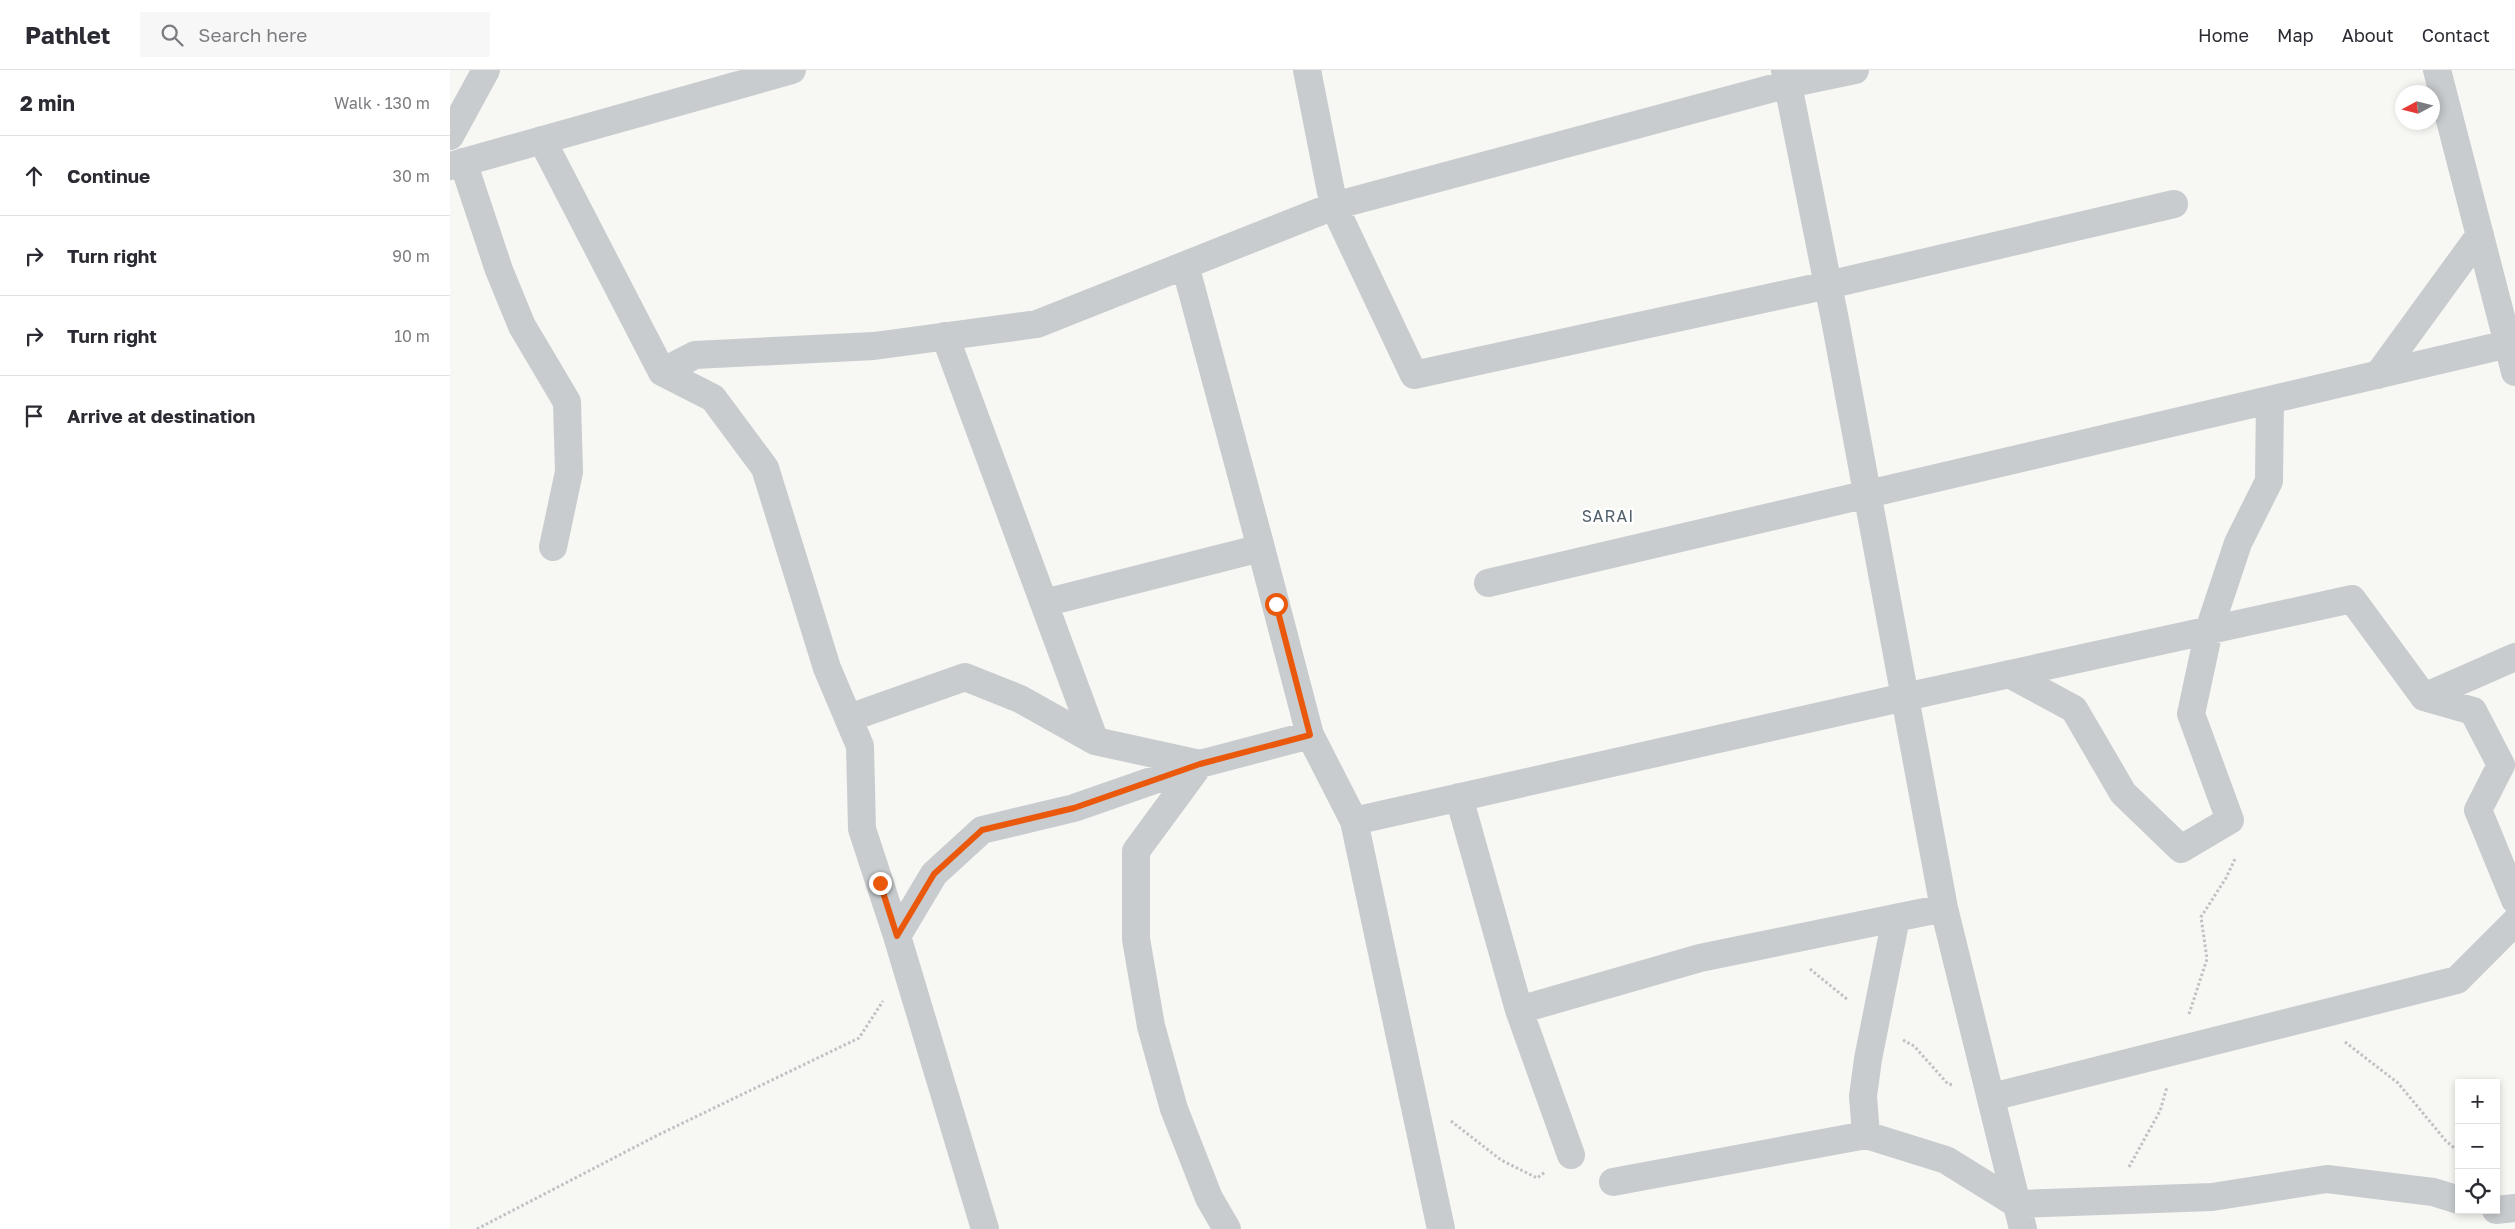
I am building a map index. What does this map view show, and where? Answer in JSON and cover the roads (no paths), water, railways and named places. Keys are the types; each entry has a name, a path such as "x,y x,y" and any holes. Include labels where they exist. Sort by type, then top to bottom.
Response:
{"street":[{"path":"450,136 486,70"},
{"path":"553,547 569,472 567,402 522,326 456,164 792,70"},
{"path":"1307,70 1333,199 1414,375 1828,285 2174,204"},
{"path":"662,372 695,355 874,346 1037,324 1185,265 1333,199 1787,77 1856,70"},
{"path":"2437,70 2515,372"},
{"path":"1787,77 1828,285 1944,908 2020,1217"},
{"path":"542,140 662,372 713,398 765,468 827,668 860,746 862,829 897,936 985,1229"},
{"path":"2378,375 2480,235"},
{"path":"1185,265 1310,735 1354,821 1442,1229"},
{"path":"945,336 1095,741"},
{"path":"1488,582 2508,344"},
{"path":"2009,674 2074,709 2123,793 2181,849 2230,820 2191,714 2209,630 2238,543 2269,481 2270,400"},
{"path":"1044,603 1261,548"},
{"path":"1354,821 1905,696 2352,599 2424,696 2473,711 2501,765 2478,810 2515,900"},
{"path":"2424,696 2515,657"},
{"path":"849,718 965,677 1020,699 1095,741 1200,764"},
{"path":"897,936 934,874 982,830 1074,808 1200,764 1310,735"},
{"path":"1200,764 1136,851 1136,939 1151,1026 1174,1109 1209,1198 1226,1229"},
{"path":"1459,797 1519,1010 1571,1155"},
{"path":"1519,1010 1700,958 1944,908"},
{"path":"1866,1135 1863,1096 1868,1059 1896,918"},
{"path":"1992,1097 2457,980 2515,922"},
{"path":"1613,1182 1866,1135 1946,1160 2020,1217 2212,1197 2326,1179 2434,1192 2455,1199"},
{"path":"2500,1210 2515,1208"}],"district":[{"name":"SARAI","path":"1608,516"}]}
